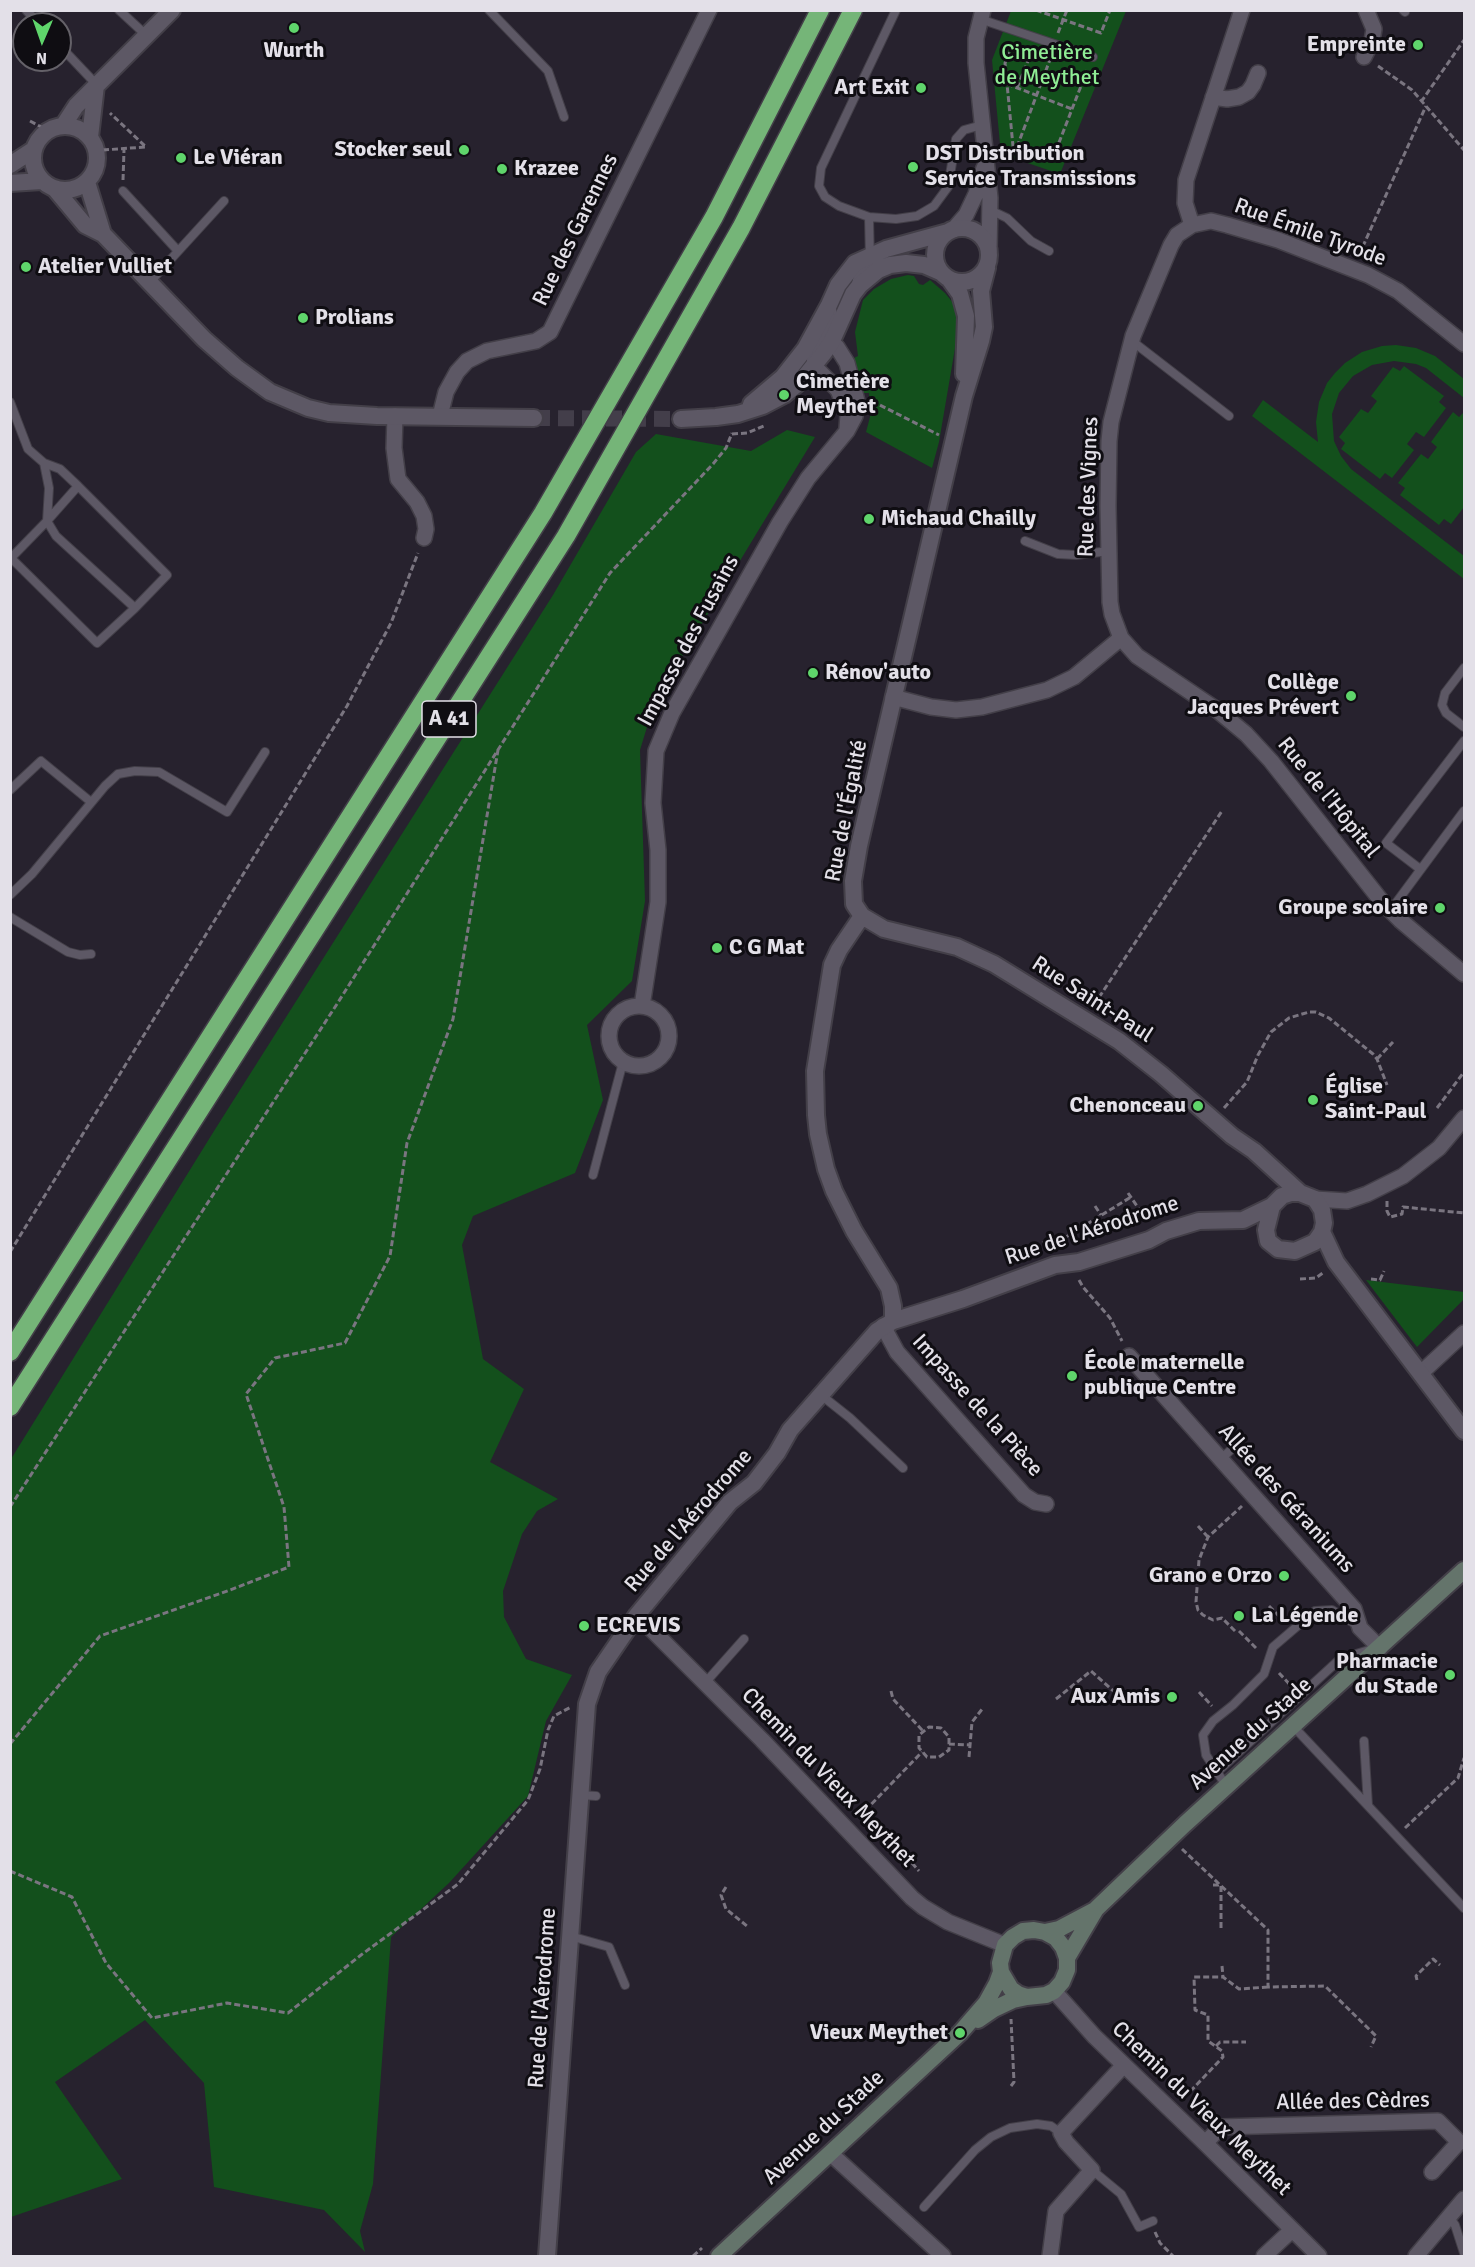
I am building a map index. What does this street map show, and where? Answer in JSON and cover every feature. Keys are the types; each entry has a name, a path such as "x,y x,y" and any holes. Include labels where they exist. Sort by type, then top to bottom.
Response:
{"highway":[{"name":"A 41","path":"10,1352 543,513 714,218 820,10"},
{"name":"A 41","path":"10,1407 566,536 741,228 853,10"}],"main road":[{"name":"Avenue du Stade","path":"1046,1932 1059,1929 1096,1909 1170,1838 1464,1570"},
{"name":"Avenue du Stade","path":"1067,1958 1096,1909"},
{"path":"1023,1931 1046,1932 1056,1938 1063,1947 1067,1958 1065,1976 1054,1991 1037,1997 1028,1997 1011,1989 1001,1972 1000,1963 1005,1945 1013,1937 1023,1931"},
{"name":"Avenue du Stade","path":"726,2253 960,2033 986,2003 998,1983 1001,1972"},
{"name":"Avenue du Stade","path":"960,2033 993,2009 1028,1997"}],"street":[{"path":"10,165 33,150 41,136 55,128 76,105 95,91 172,10"},
{"name":"Rue des Garennes","path":"440,416 446,392 457,372 467,361 486,351 536,341 550,332 709,10"},
{"path":"1192,225 1185,203 1186,180 1242,10"},
{"path":"1364,57 1374,36 1373,24 1366,10"},
{"path":"681,418 738,414 763,406 784,395 802,380 831,343 853,294 868,277 890,265 906,263 924,265 945,276 969,282 981,275 987,268 990,210 976,63 976,38 981,14"},
{"path":"1213,98 1227,99 1248,92 1258,73"},
{"path":"10,183 49,185 72,190 87,182 96,167 93,144 95,91"},
{"path":"55,128 78,128 93,144"},
{"path":"33,150 33,167 85,225 103,234 149,283 237,368 270,392 308,408 329,413 534,418"},
{"path":"945,276 935,260 936,247 966,216 986,162"},
{"path":"87,182 103,234"},
{"name":"Rue Émile Tyrode","path":"1192,225 1211,221 1227,225 1278,240 1353,269 1398,291 1464,344"},
{"name":"Rue des Vignes","path":"1120,638 1110,602 1108,441 1115,404 1132,341 1171,245 1177,235 1192,225"},
{"path":"738,414 783,377 805,349 838,285 855,263 871,255 966,228 978,234 989,250"},
{"name":"Rue de l'Égalité","path":"862,916 854,904 853,881 859,846 964,396 981,341 984,327 981,291 987,268"},
{"name":"Rue de l'Égalité","path":"945,276 960,294 966,316 964,396"},
{"path":"829,305 829,321 815,354 814,366 838,390 848,415 847,431"},
{"name":"Impasse des Fusains","path":"642,1006 658,902 658,850 653,802 656,752 672,713 780,522 808,478 847,431 855,416 857,401 847,363 837,347 831,343"},
{"path":"394,416 394,456 398,479 417,502 424,516 426,529 424,538"},
{"path":"893,698 956,710 982,707 1047,690 1074,677 1120,638"},
{"name":"Rue de l'Hôpital","path":"1120,638 1137,656 1217,710 1246,734 1271,761 1390,911 1464,974"},
{"path":"862,916 839,950 832,965 815,1071 816,1115 824,1161 834,1191 854,1230 889,1288 893,1306 888,1324"},
{"name":"Rue Saint-Paul","path":"862,916 884,929 957,946 994,964 1119,1041 1307,1196"},
{"path":"642,1006 652,1009 665,1020 668,1028 668,1045 664,1053 651,1064 641,1066 623,1062 610,1046 610,1026 615,1017 631,1007 642,1006"},
{"name":"Rue de l'Aérodrome","path":"1295,1251 1315,1242 1323,1228 1347,1201 1383,1187 1403,1176 1438,1148 1464,1118"},
{"path":"1268,1241 1266,1230 1273,1204 1271,1168"},
{"name":"Rue de l'Aérodrome","path":"547,2256 570,1936 588,1795 587,1704 598,1672 638,1615 730,1502 754,1483 777,1453 790,1430 820,1395 869,1338 888,1324 1055,1265 1087,1260 1205,1219 1243,1220 1291,1193 1347,1201"},
{"path":"1307,1196 1322,1210 1323,1228 1331,1266"},
{"path":"1243,1220 1278,1249 1315,1254 1331,1266 1421,1373 1464,1431"},
{"name":"Impasse de la Pièce","path":"888,1324 897,1352 1024,1495 1035,1502 1046,1503"},
{"path":"1421,1373 1464,1333"},
{"name":"Allée des Géraniums","path":"1129,1356 1354,1609 1360,1628 1380,1648"},
{"name":"Chemin du Vieux Meythet","path":"638,1615 782,1760 895,1881 923,1907 955,1925 1005,1945"},
{"name":"Chemin du Vieux Meythet","path":"1054,1991 1072,2014 1319,2256"},
{"path":"1050,2256 1056,2211 1092,2170 1066,2142 1062,2133 1124,2065"},
{"name":"Allée des Cèdres","path":"1205,2143 1221,2127 1438,2121 1459,2142 1432,2172"},
{"path":"830,2153 943,2256"},
{"path":"1416,2256 1464,2199"},
{"path":"1264,2256 1292,2230"}],"lane":[{"path":"119,10 147,36"},
{"path":"489,10 548,70 564,117"},
{"path":"896,10 819,174 819,186 825,197 839,206 869,217 917,216 934,206 948,187 956,139 964,130 982,125"},
{"path":"981,14 1018,31 1093,57"},
{"path":"72,61 95,91"},
{"path":"123,191 178,250"},
{"path":"149,283 224,201"},
{"path":"990,210 1007,218 1031,241 1049,251"},
{"path":"853,294 858,276 868,266 871,255 869,217"},
{"path":"1132,341 1228,416"},
{"path":"10,402 28,449 44,463 60,469 78,486 167,575 97,644 11,558 78,486"},
{"path":"44,463 49,488 47,521 56,536 135,608"},
{"path":"1025,542 1058,554 1076,555 1109,551"},
{"path":"1464,668 1445,693 1442,705 1446,713 1464,727"},
{"path":"1420,869 1386,843 1464,741"},
{"path":"10,895 32,874 91,802 118,774 135,771 159,772 227,812 265,752"},
{"path":"10,790 41,761 91,802"},
{"path":"1390,911 1464,811"},
{"path":"10,917 68,952 80,955 91,954"},
{"path":"593,1176 623,1062"},
{"path":"820,1395 850,1418 903,1468"},
{"path":"1221,1459 1235,1446"},
{"path":"1227,1787 1206,1755 1203,1735 1213,1721 1264,1674 1273,1647 1315,1611 1332,1610 1360,1628"},
{"path":"705,1683 744,1639"},
{"path":"1216,1773 1340,1659 1380,1648"},
{"path":"1293,1726 1464,1908"},
{"path":"1364,1741 1368,1805"},
{"path":"570,1936 609,1947 625,1985"},
{"path":"924,2207 975,2150 991,2137 1010,2128 1031,2125 1051,2126 1062,2133"},
{"path":"1092,2170 1121,2194 1139,2227 1152,2222"},
{"path":"1449,2217 1455,2224 1464,2253"}],"path":[{"path":"1036,10 1101,33 1110,10"},
{"path":"1017,147 1066,10"},
{"path":"1018,31 1005,63 1012,146 1053,158 1093,57"},
{"path":"1017,88 1037,38"},
{"path":"1421,102 1464,40"},
{"path":"1364,57 1412,90 1464,150"},
{"path":"1007,84 1072,110"},
{"path":"93,144 124,150 146,147 95,91"},
{"path":"1353,269 1426,106"},
{"path":"30,121 55,128"},
{"path":"123,191 124,150"},
{"path":"867,398 943,438"},
{"path":"10,1507 337,1004 610,573 713,464 726,447 738,414"},
{"path":"10,1252 347,706 391,623 424,538"},
{"path":"10,1744 100,1636 289,1567 284,1507 246,1394 275,1358 345,1343 390,1256 407,1143 453,1019 499,748"},
{"path":"1084,1019 1222,811"},
{"path":"1213,1120 1247,1082 1271,1032 1296,1015 1316,1012 1324,1015 1377,1059 1387,1085"},
{"path":"1377,1059 1393,1042"},
{"path":"1437,1108 1464,1072"},
{"path":"1048,1248 1130,1195 1157,1236"},
{"path":"1095,1206 1101,1215"},
{"path":"1390,1216 1402,1214 1403,1208 1464,1213"},
{"path":"1071,1263 1083,1287 1110,1318 1129,1356"},
{"path":"1300,1279 1316,1278 1331,1266"},
{"path":"1234,1631 1222,1618 1208,1619 1197,1606 1199,1560 1208,1537 1253,1496"},
{"path":"1198,1526 1208,1537"},
{"path":"1269,1606 1292,1630"},
{"path":"1056,1699 1091,1671 1127,1703"},
{"path":"891,1691 893,1700 924,1732"},
{"path":"1199,1692 1220,1715"},
{"path":"10,1870 72,1897 106,1963 152,2018 227,2003 288,2013 361,1955 458,1884 528,1800 540,1769 548,1730 554,1716 567,1708 587,1704"},
{"path":"969,1757 972,1722 983,1708"},
{"path":"929,1727 941,1728 950,1737 949,1750 939,1757 927,1757 919,1748 919,1735 924,1732 929,1727"},
{"path":"949,1744 970,1745"},
{"path":"847,1830 922,1752"},
{"path":"1396,1836 1458,1778 1464,1758"},
{"path":"1170,1838 1268,1929 1268,1988"},
{"path":"910,1854 912,1863 919,1871"},
{"path":"1213,1885 1221,1885"},
{"path":"1221,1885 1221,1928"},
{"path":"726,1887 721,1895 726,1909 747,1926"},
{"path":"1418,1980 1416,1976 1433,1959 1440,1965"},
{"path":"1222,1966 1223,1977"},
{"path":"1172,2110 1222,2060 1222,2051 1208,2041 1208,2015 1195,2010 1194,1977 1223,1977 1239,1989 1324,1986 1376,2036 1371,2047"},
{"path":"1006,2004 1012,2024 1014,2082 1011,2086"},
{"path":"1216,2046 1220,2042 1246,2042"},
{"path":"1152,2222 1160,2243 1173,2256"}],"green space":[{"name":"Cimetière de Meythet","path":"1011,11 1126,11 1060,174 1001,154 992,60"},
{"path":"914,276 919,284 923,285 930,280 954,304 960,319 939,442 932,468 866,432 870,417 869,393 862,393 852,359 858,356 855,332 863,300 874,289 891,279"},
{"path":"1396,345 1416,348 1435,356 1464,379 1464,398 1426,368 1416,364 1394,361 1372,365 1353,376 1339,393 1332,414 1334,441 1341,456 1351,469 1464,556 1464,579 1252,416 1263,400 1318,442 1316,422 1319,402 1327,383 1335,373 1362,352 1382,346"},
{"path":"1404,366 1444,396 1439,402 1446,408 1424,437 1416,432 1407,444 1414,450 1392,478 1385,473 1380,479 1341,449 1345,443 1339,437 1361,409 1368,413 1377,401 1371,396 1393,367 1400,371"},
{"path":"1453,412 1459,417 1464,412 1464,507 1451,524 1444,519 1439,525 1400,495 1405,488 1398,483 1421,454 1428,459 1437,447 1431,442"},
{"path":"787,430 815,437 655,701 640,750 645,901 632,981 587,1025 603,1100 575,1173 473,1216 462,1245 483,1359 524,1389 490,1462 558,1499 537,1511 522,1534 503,1591 504,1617 526,1659 572,1675 546,1721 528,1796 449,1883 391,1937 373,2184 360,2231 365,2252 324,2210 214,2187 204,2083 145,2020 55,2082 122,2179 11,2217 11,1459 214,1131 553,595 636,452 656,434 751,451"},
{"path":"1366,1280 1464,1292 1464,1299 1417,1347"}],"tunnel":[{"path":"534,418 681,419"}],"place":[{"name":"Wurth","path":"294,28"},
{"name":"Empreinte","path":"1418,45"},
{"name":"Art Exit","path":"921,88"},
{"name":"Stocker seul","path":"464,150"},
{"name":"Le Viéran","path":"181,158"},
{"name":"DST Distribution Service Transmissions","path":"913,167"},
{"name":"Krazee","path":"502,169"},
{"name":"Atelier Vulliet","path":"26,267"},
{"name":"Prolians","path":"303,318"},
{"name":"Cimetière Meythet","path":"784,395"},
{"name":"Michaud Chailly","path":"869,519"},
{"name":"Rénov'auto","path":"813,673"},
{"name":"Collège Jacques Prévert","path":"1351,696"},
{"name":"Groupe scolaire","path":"1440,908"},
{"name":"C G Mat","path":"717,948"},
{"name":"Église Saint-Paul","path":"1313,1100"},
{"name":"Chenonceau","path":"1198,1106"},
{"name":"École maternelle publique Centre","path":"1072,1376"},
{"name":"Grano e Orzo","path":"1284,1576"},
{"name":"La Légende","path":"1239,1616"},
{"name":"ECREVIS","path":"584,1626"},
{"name":"Pharmacie du Stade","path":"1450,1675"},
{"name":"Aux Amis","path":"1172,1697"},
{"name":"Vieux Meythet","path":"960,2033"}]}
